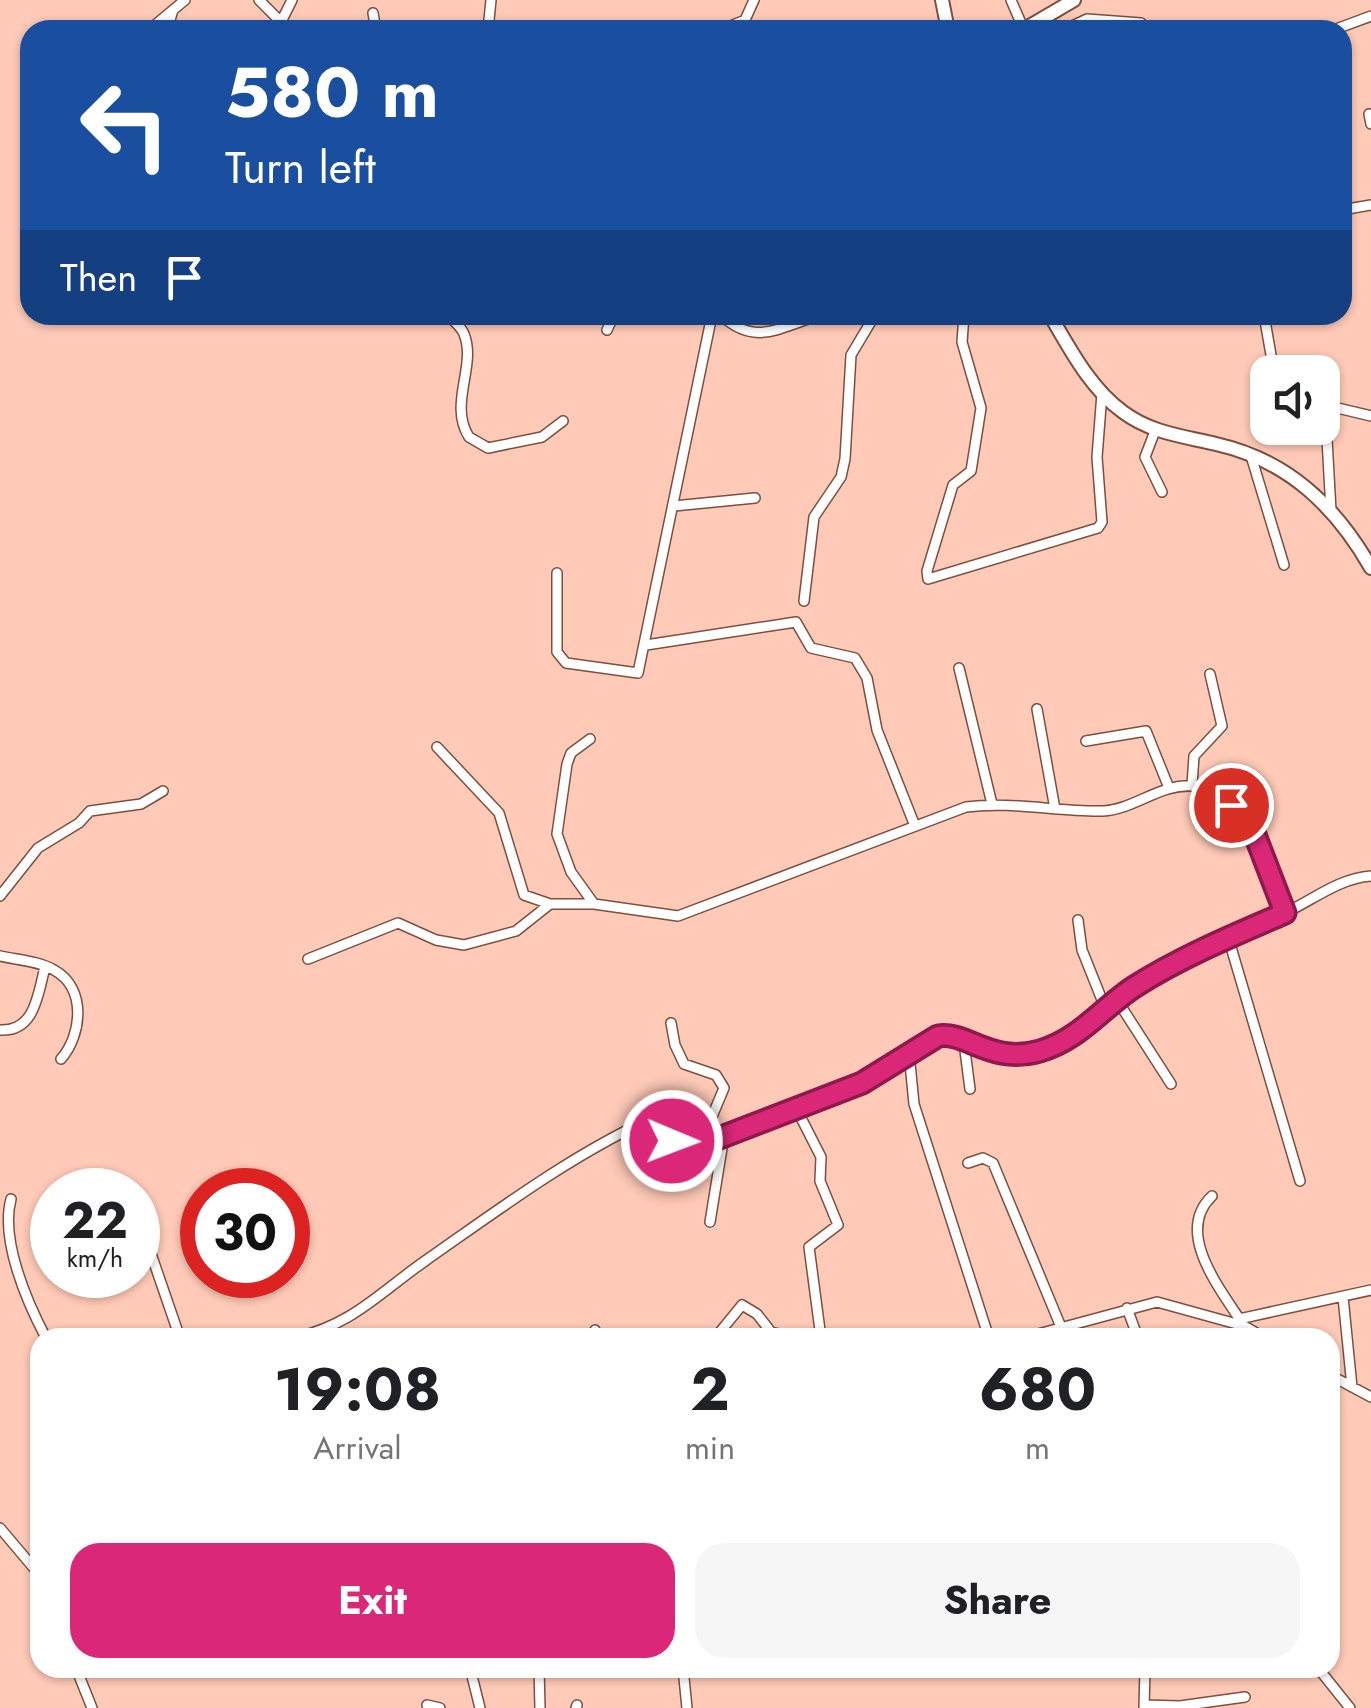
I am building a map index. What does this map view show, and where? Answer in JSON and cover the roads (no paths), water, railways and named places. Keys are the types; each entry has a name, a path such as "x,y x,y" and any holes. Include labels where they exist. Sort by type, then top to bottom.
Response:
{"street":[{"path":"160,20 185,0"},
{"path":"259,0 279,20"},
{"path":"1040,20 1074,0"},
{"path":"170,20 174,8"},
{"path":"373,14 374,20"},
{"path":"458,325 466,344 460,402 469,437 488,448 542,438 563,421"},
{"path":"607,330 609,325"},
{"path":"557,573 556,652 566,664 633,676 642,668 710,325"},
{"path":"732,325 755,334 786,325"},
{"path":"804,601 814,517 841,477 846,459 852,356 869,325"},
{"path":"963,325 962,342 981,408 971,472 953,485 926,571 928,579 1098,528 1102,522 1098,457 1102,393"},
{"path":"1057,325 1102,393 1121,412 1155,430 1251,454 1284,467 1332,511 1371,568"},
{"path":"1266,325 1271,355"},
{"path":"1340,406 1371,416"},
{"path":"1155,430 1145,457 1162,492"},
{"path":"1327,445 1332,511"},
{"path":"1251,454 1284,565"},
{"path":"674,506 755,498"},
{"path":"646,645 796,622 811,648 855,658 867,678 877,730 914,826"},
{"path":"959,668 992,804"},
{"path":"1192,785 1194,756 1222,726 1210,674"},
{"path":"1036,709 1054,809"},
{"path":"1086,741 1146,731 1170,788"},
{"path":"590,739 571,753 567,764 557,834 572,872 594,904"},
{"path":"438,747 499,813 524,896 550,904 594,904 678,916 966,807 992,804 1108,811 1170,788 1192,785 1211,791 1245,819 1285,913"},
{"path":"0,896 38,848 90,812 141,804 163,791"},
{"path":"334,1328 519,1195 652,1118 666,1124 680,1152 862,1083 910,1052 948,1034 998,1055 1041,1050 1071,1039 1117,1000 1228,937 1285,913 1342,882 1371,876"},
{"path":"308,959 398,923 436,940 464,946 516,931 550,904"},
{"path":"1078,920 1082,950 1106,1010"},
{"path":"1228,937 1300,1180"},
{"path":"0,956 45,966 66,981 79,1020 76,1036 61,1060"},
{"path":"0,1030 20,1028 27,1020 45,966"},
{"path":"1117,1000 1170,1084"},
{"path":"671,1024 674,1045 684,1064 704,1068 721,1080 724,1088 712,1119 723,1150 710,1222"},
{"path":"964,1043 970,1090"},
{"path":"910,1052 914,1104 931,1145 985,1328"},
{"path":"797,1110 821,1157 820,1181 838,1225 809,1248 820,1328"},
{"path":"968,1163 983,1158 993,1162 1061,1326"},
{"path":"1212,1196 1198,1218 1199,1242 1241,1322"},
{"path":"11,1199 3,1219 8,1257 41,1328"},
{"path":"160,1280 177,1328"},
{"path":"1241,1322 1371,1290"},
{"path":"1343,1297 1352,1387"},
{"path":"1055,1328 1157,1302 1241,1322 1250,1328"},
{"path":"723,1328 742,1305 757,1314 768,1328"},
{"path":"1127,1308 1134,1328"},
{"path":"1340,1380 1371,1397"},
{"path":"0,1528 30,1566"},
{"path":"80,1678 92,1708"},
{"path":"472,1678 480,1708"},
{"path":"539,1678 540,1708"},
{"path":"684,1678 687,1708"},
{"path":"1144,1678 1144,1707 1245,1697"},
{"path":"1326,1678 1350,1708"},
{"path":"427,1705 440,1708"}]}
